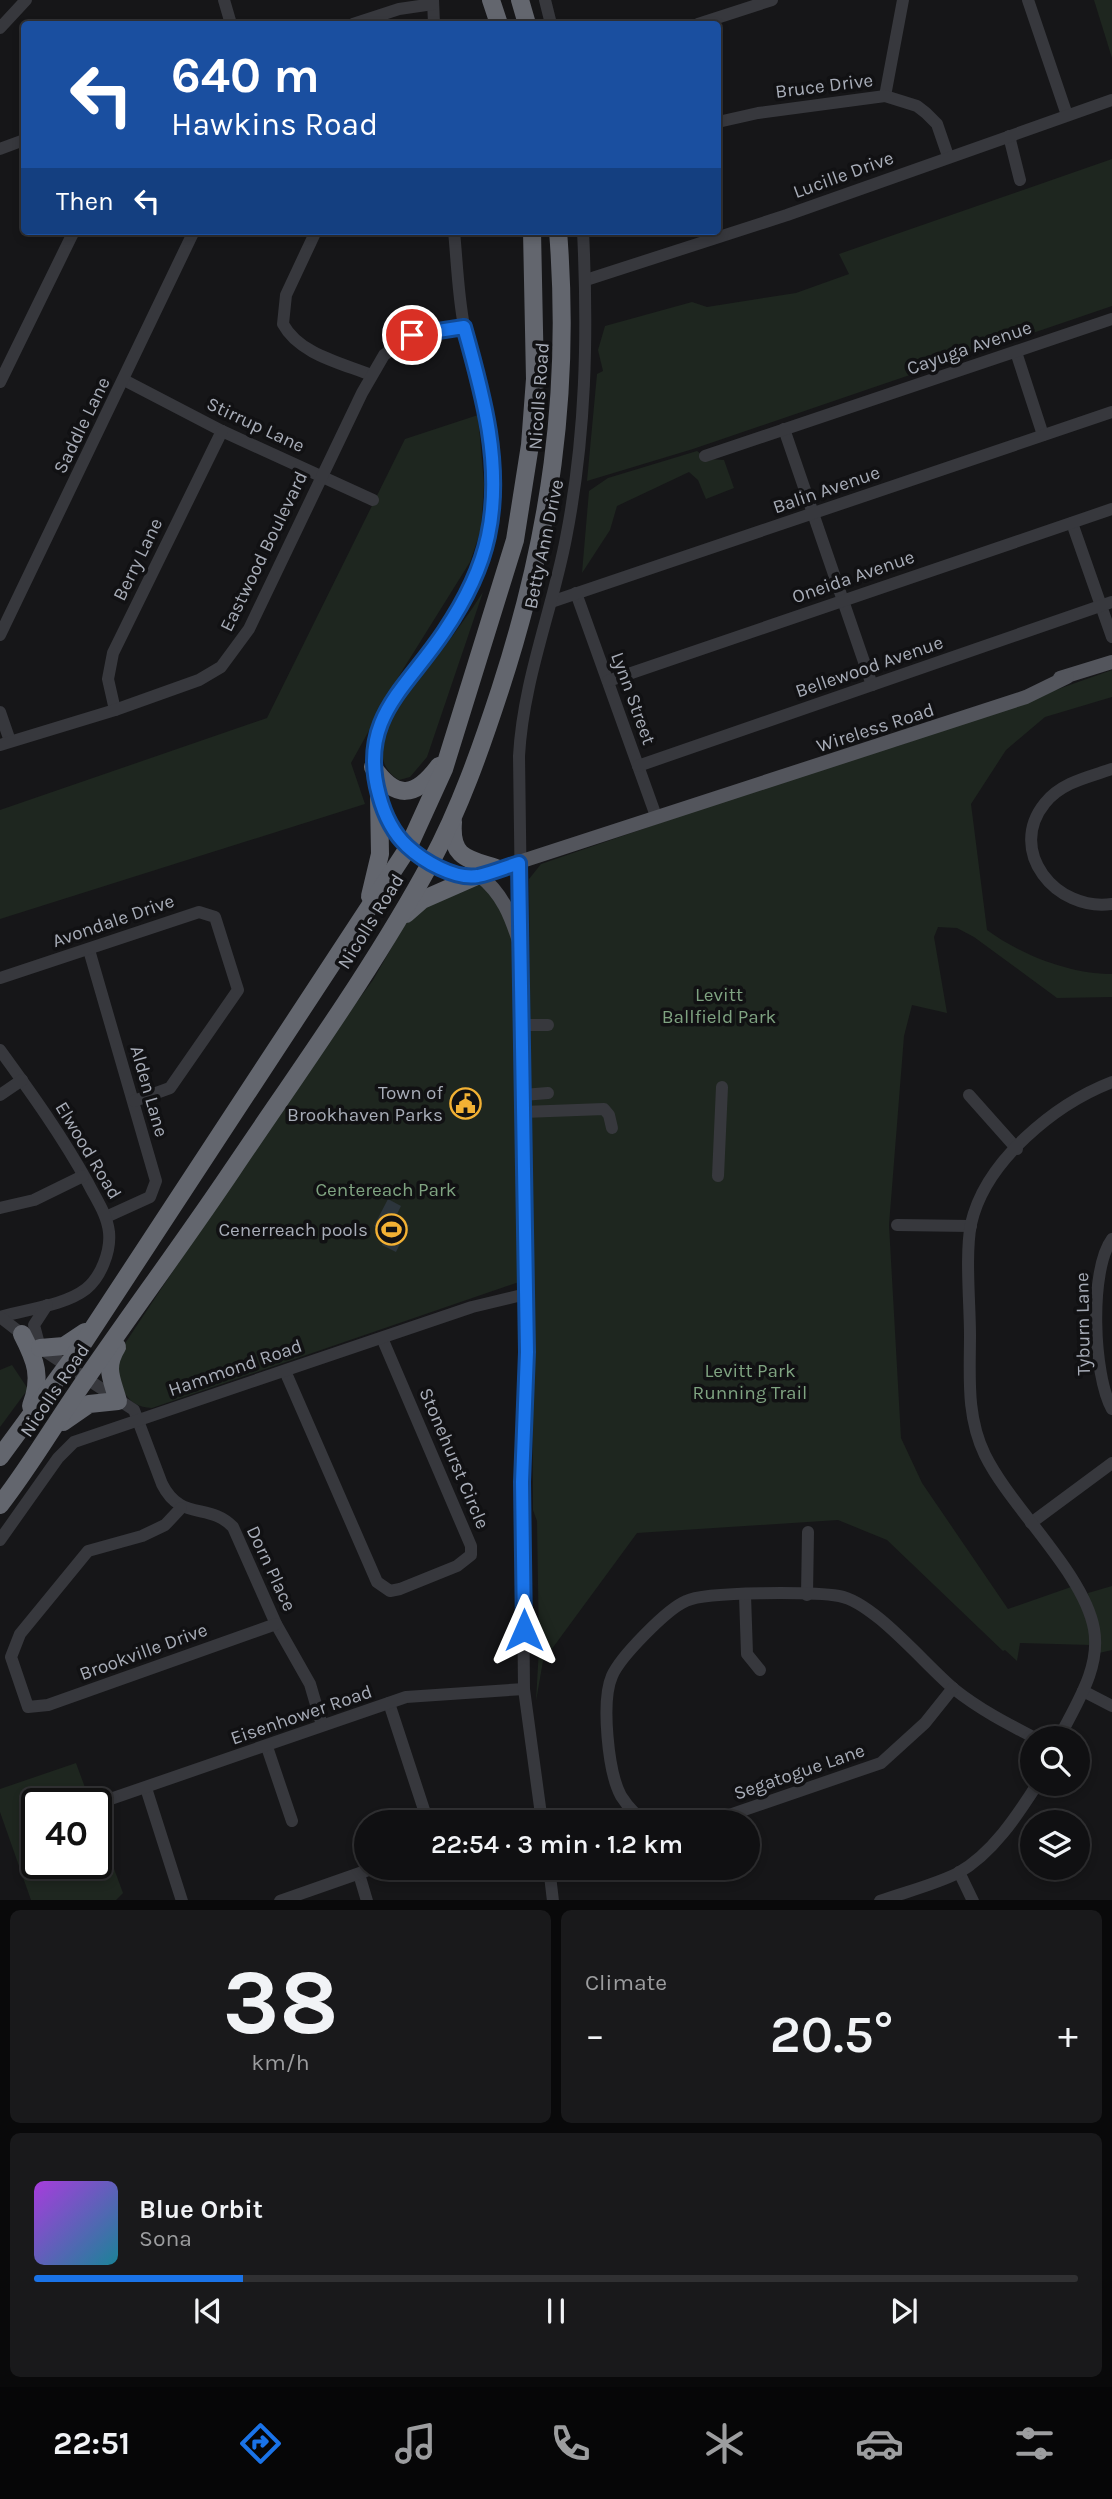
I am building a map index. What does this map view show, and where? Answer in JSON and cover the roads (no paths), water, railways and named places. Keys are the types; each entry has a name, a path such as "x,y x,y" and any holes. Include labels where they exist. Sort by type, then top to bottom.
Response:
{"highway":[{"path":"492,0 498,21"},
{"path":"520,0 526,21"},
{"name":"Nicolls Road","path":"0,1457 66,1366 408,848 450,752 499,599 515,540 525,483 535,379 532,235"},
{"name":"Nicolls Road","path":"0,1505 288,1087 393,926 453,817 491,719 518,635 543,536 558,440 563,350 558,235"},
{"path":"373,767 391,789 411,790 426,783 450,752"},
{"path":"361,918 380,853 379,796"},
{"path":"453,817 452,836 459,854 499,869"},
{"path":"393,926 422,900 479,876"},
{"path":"49,1434 80,1408 99,1402 118,1401 109,1366 130,1318"},
{"path":"40,1348 64,1346 93,1325"},
{"path":"20,1432 38,1388 39,1376 34,1357 22,1334"}],"main road":[{"name":"Wireless Road","path":"479,876 692,805 870,740 1024,688 1112,662"},
{"path":"408,848 430,863 464,875 479,876 493,886 505,904 520,944"}],"street":[{"path":"0,28 26,0"},
{"path":"224,0 230,21"},
{"path":"545,0 550,21"},
{"path":"707,21 772,0"},
{"path":"885,96 903,0"},
{"path":"1028,0 1067,115"},
{"path":"362,21 433,2 434,21"},
{"name":"Bruce Drive","path":"721,120 885,96 917,106 926,113 937,124 948,156"},
{"name":"Lucille Drive","path":"586,280 787,215 1112,100"},
{"path":"1009,136 1020,180"},
{"path":"0,149 21,141"},
{"path":"0,382 3,365 72,235"},
{"name":"Saddle Lane","path":"0,635 192,235"},
{"path":"314,235 286,295 283,324 292,337 305,347 371,375"},
{"path":"408,848 384,813 373,767 375,739 392,699 445,631 461,604 488,538 492,508 490,443 478,379 464,327 454,235"},
{"name":"Betty Ann Drive","path":"540,1810 524,1689 522,1482 526,1294 519,863 521,729 566,537 582,435 587,347 583,235"},
{"name":"Cayuga Avenue","path":"784,429 1112,319"},
{"name":"Eastwood Boulevard","path":"5,743 115,710 200,680 229,659 249,629 371,375 389,349 403,339 420,333 464,327"},
{"path":"1016,352 1043,435"},
{"name":"Stirrup Lane","path":"124,380 222,431 373,500"},
{"name":"Balin Avenue","path":"551,601 1112,412"},
{"path":"705,456 784,429 872,685"},
{"name":"Berry Lane","path":"115,710 108,679 113,653 222,431"},
{"name":"Oneida Avenue","path":"608,681 1112,509"},
{"path":"1072,523 1106,604 1112,638"},
{"name":"Lynn Street","path":"576,593 656,816"},
{"name":"Bellewood Avenue","path":"638,766 1106,604"},
{"path":"0,712 5,743"},
{"path":"1112,769 1070,783 1056,792 1042,807 1033,836 1039,870 1052,888 1077,902 1112,904"},
{"name":"Avondale Drive","path":"0,978 199,912 208,913 219,924 238,989 170,1088 134,1101"},
{"name":"Alden Lane","path":"89,950 156,1181 150,1197 106,1217"},
{"path":"522,1024 548,1025"},
{"name":"Elwood Road","path":"0,1050 54,1124 106,1217 109,1248 96,1279 72,1297 48,1303"},
{"path":"0,1094 22,1080"},
{"path":"1065,1726 1083,1691 1096,1645 1092,1621 1083,1598 991,1466 973,1423 970,1383 971,1226 989,1184 1017,1149 1065,1106 1087,1092 1112,1082"},
{"path":"718,1176 722,1087"},
{"path":"523,1095 548,1093"},
{"path":"970,1095 1017,1149"},
{"path":"523,1112 604,1109 610,1115 612,1128"},
{"path":"0,1208 34,1200 83,1176"},
{"path":"897,1225 971,1226"},
{"name":"Tyburn Lane","path":"1112,1239 1099,1269 1105,1345 1100,1373 1112,1409"},
{"name":"Hammond Road","path":"0,1540 58,1458 74,1442 485,1303 526,1294"},
{"path":"0,1317 48,1303"},
{"path":"40,1348 34,1325 48,1303"},
{"path":"0,1317 40,1348 134,1410 167,1495 181,1508"},
{"name":"Stonehurst Circle","path":"285,1371 377,1582 390,1591 400,1589 457,1566 471,1555 471,1546 382,1338"},
{"path":"1031,1523 1112,1463"},
{"name":"Dorn Place","path":"181,1508 196,1513 212,1513 233,1527 276,1624 306,1676 322,1725"},
{"name":"Brookville Drive","path":"181,1508 165,1525 142,1536 97,1546 80,1558 66,1581 14,1645 11,1657 28,1707 48,1705 276,1624"},
{"path":"807,1595 808,1532"},
{"path":"634,1810 627,1804 615,1778 606,1703 612,1676 618,1664 677,1606 709,1594 837,1596 864,1606 953,1688 980,1709 1020,1730"},
{"path":"745,1595 747,1654 760,1670"},
{"name":"Segatogue Lane","path":"744,1810 881,1763 925,1724 953,1688"},
{"name":"Eisenhower Road","path":"112,1799 267,1747 322,1725 418,1695 524,1689"},
{"path":"1083,1691 1112,1706"},
{"path":"389,1703 424,1810"},
{"path":"267,1747 292,1821"},
{"path":"146,1788 182,1900"},
{"path":"880,1900 958,1872 991,1845 1017,1816 1030,1796"},
{"path":"958,1872 973,1900"},
{"path":"280,1900 354,1876"},
{"path":"361,1880 367,1900"},
{"path":"551,1880 553,1900"}],"place":[{"name":"Town of Brookhaven Parks","path":"466,1103"},
{"name":"Cenerreach pools","path":"391,1229"}],"park label":[{"name":"Levitt Ballfield Park","path":"719,1005"},
{"name":"Centereach Park","path":"386,1189"},
{"name":"Levitt Park Running Trail","path":"750,1381"}]}
